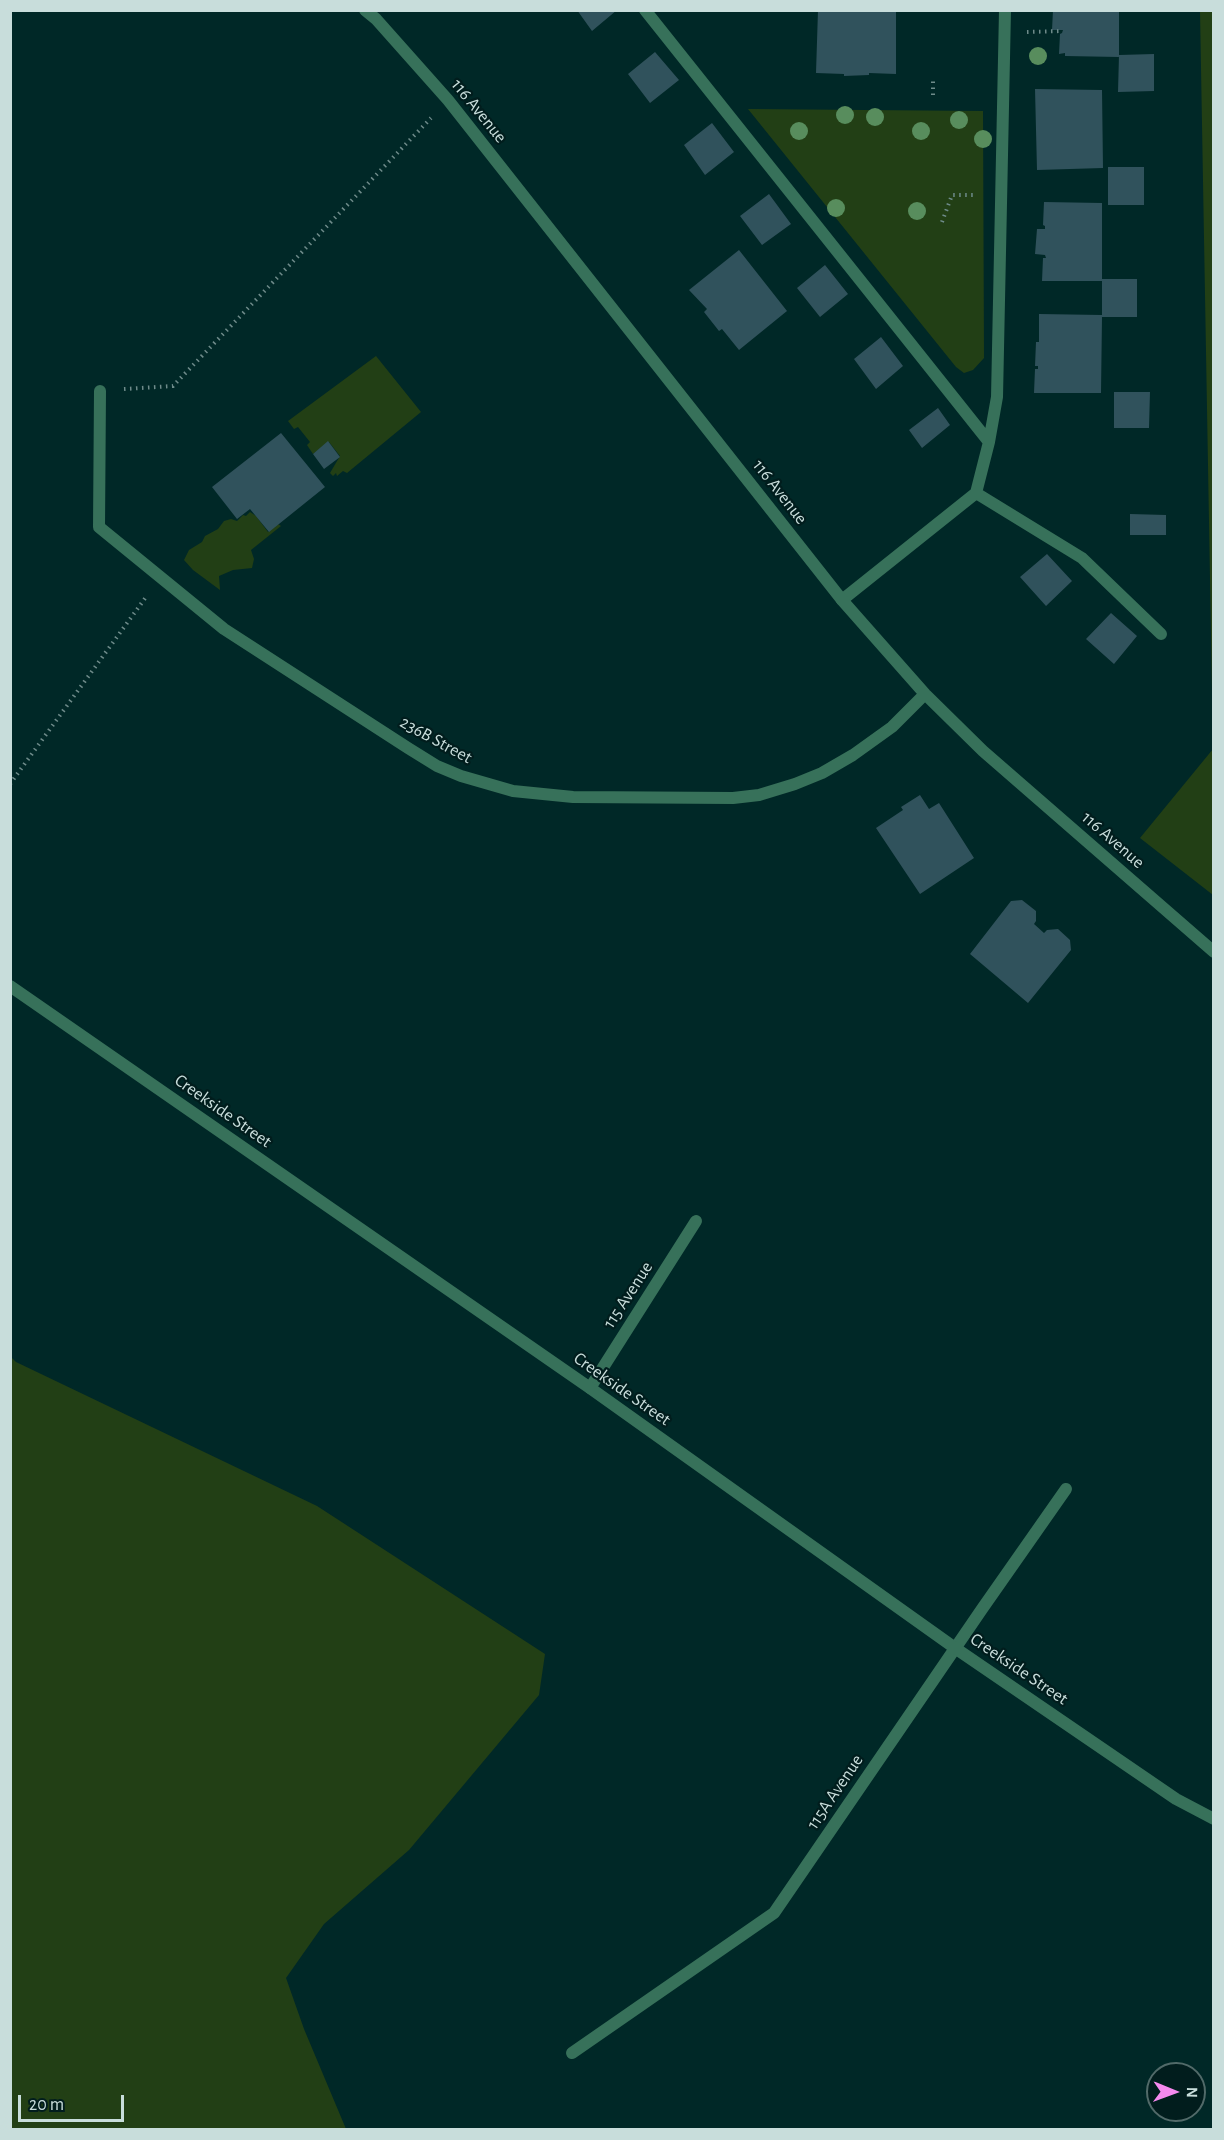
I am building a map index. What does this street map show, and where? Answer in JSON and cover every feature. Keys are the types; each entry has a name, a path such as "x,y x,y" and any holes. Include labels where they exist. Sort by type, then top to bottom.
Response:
{"street":[{"name":"116 Avenue","path":"365,10 376,19 448,100 842,600 925,694 983,751 1214,952"},
{"path":"645,10 989,441"},
{"path":"842,600 976,493 997,397 1005,10"},
{"name":"236B Street","path":"100,391 99,527 224,628 437,766 490,786 513,791 573,797 733,798 759,795 822,773 853,756 892,727 925,694"},
{"path":"976,493 1082,558 1161,634"},
{"name":"Creekside Street","path":"10,986 590,1388 955,1648 1176,1798 1214,1819"},
{"name":"115 Avenue","path":"590,1388 696,1221"},
{"name":"115A Avenue","path":"572,2053 774,1913 1066,1489"}],"path":[{"path":"1004,32 1063,32"},
{"path":"933,79 933,95"},
{"path":"100,391 173,386 448,100"},
{"path":"942,222 952,195 1001,195"},
{"path":"10,784 160,577"}],"green space":[{"path":"1200,11 1214,11 1213,895 1140,838 1213,749"},
{"path":"748,109 983,111 984,358 973,370 964,373 956,367"},
{"path":"376,356 421,412 347,473 343,471 333,476 330,473 340,456 329,442 313,454 307,445 310,442 298,427 294,429 288,421"},
{"path":"250,512 268,532 278,524 281,526 251,550 254,559 252,568 233,570 219,576 220,590 193,570 184,560 189,550 202,542 205,536 218,529 224,521 231,519 237,521"},
{"path":"11,1357 16,1362 317,1506 545,1654 539,1695 409,1850 324,1924 286,1978 304,2029 346,2129 11,2129"}],"building":[{"path":"577,10 617,10 592,31"},
{"path":"818,10 896,10 896,74 869,73 869,75 844,76 844,74 816,73"},
{"path":"1053,10 1119,10 1119,57 1059,54 1060,34 1063,30 1052,30"},
{"path":"655,52 679,80 650,103 628,74"},
{"path":"1154,54 1154,91 1118,92 1119,55"},
{"path":"1035,89 1102,90 1103,168 1037,170"},
{"path":"712,123 734,152 705,175 684,145"},
{"path":"1108,167 1144,167 1144,205 1108,205"},
{"path":"769,194 791,224 762,245 740,216"},
{"path":"1044,202 1102,203 1102,279 1137,279 1137,317 1102,317 1101,393 1034,393 1035,369 1038,369 1038,366 1035,366 1036,342 1039,342 1039,314 1102,315 1102,281 1042,281 1043,258 1046,258 1045,255 1035,254 1037,229 1045,229 1043,225"},
{"path":"739,250 787,311 739,350 722,329 719,331 704,312 707,309 689,290"},
{"path":"825,265 848,294 820,317 797,288"},
{"path":"881,337 903,366 876,389 854,359"},
{"path":"1114,392 1150,392 1149,428 1114,428"},
{"path":"938,408 950,425 922,448 909,430"},
{"path":"281,433 325,487 269,532 250,509 237,519 212,487"},
{"path":"328,441 340,457 324,469 313,454"},
{"path":"1130,514 1166,515 1166,535 1130,535"},
{"path":"1047,554 1072,581 1046,606 1020,577"},
{"path":"1111,613 1137,636 1114,664 1086,639"},
{"path":"920,795 929,809 939,803 974,858 920,894 876,828 903,810 901,807"},
{"path":"1022,900 1036,911 1034,924 1044,933 1047,930 1058,929 1070,940 1071,950 1028,1003 970,954 1011,901"}]}
